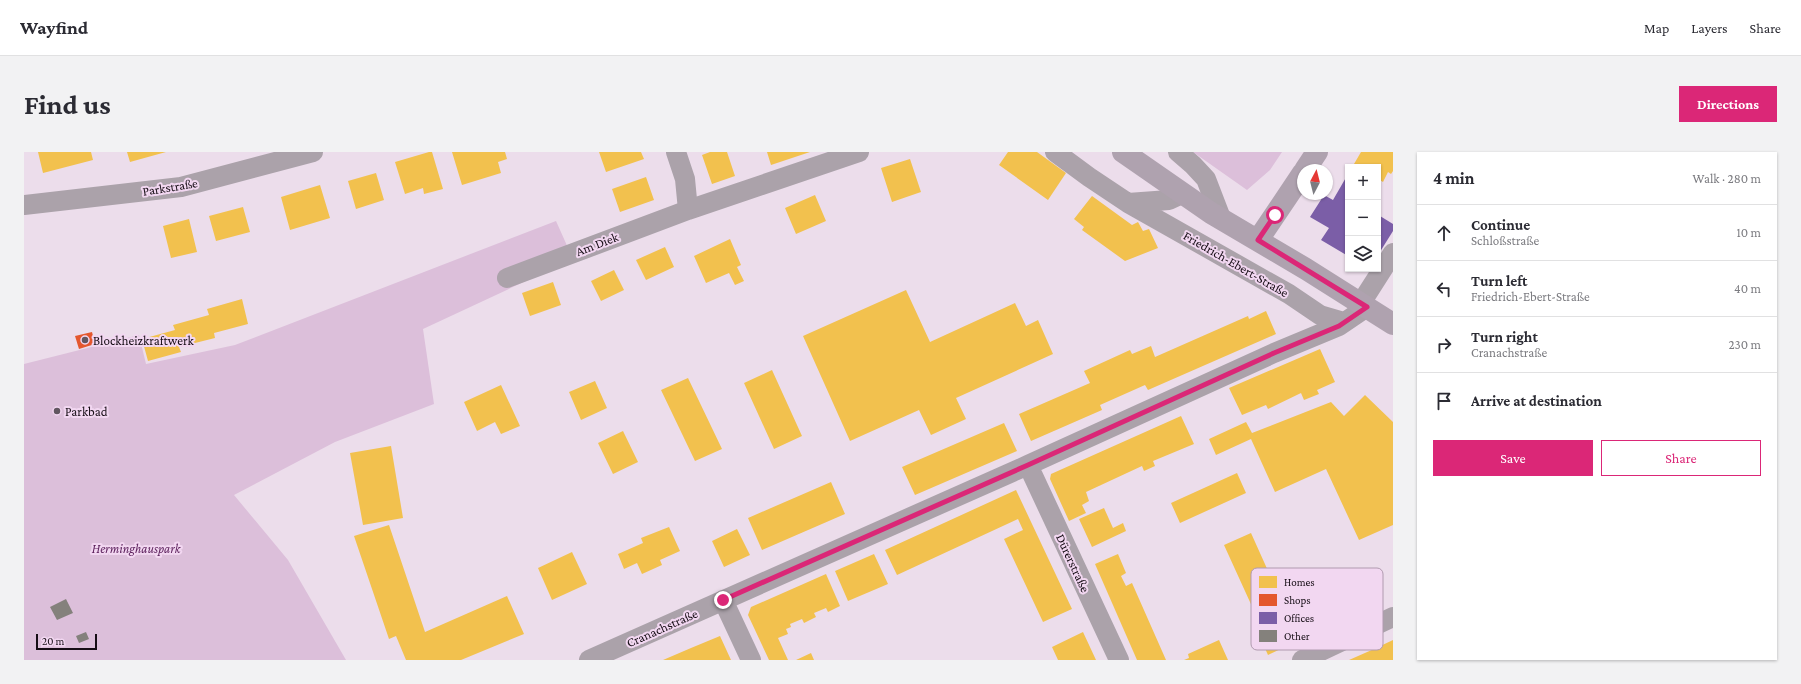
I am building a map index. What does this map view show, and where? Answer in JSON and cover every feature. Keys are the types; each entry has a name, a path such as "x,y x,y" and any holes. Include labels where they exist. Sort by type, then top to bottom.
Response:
{"main road":[{"path":"1124,152 1182,194 1393,324"},
{"path":"1309,164 1317,152"},
{"path":"1258,240 1297,182"}],"street":[{"name":"Parkstraße","path":"24,205 181,187 313,152"},
{"path":"676,152 685,179 688,210"},
{"name":"Am Diek","path":"507,278 688,210 859,152"},
{"name":"Friedrich-Ebert-Straße","path":"1055,152 1128,203 1289,294 1320,315 1344,322"},
{"path":"1178,152 1206,179 1220,218"},
{"path":"1128,203 1169,200 1182,194"},
{"name":"Cranachstraße","path":"589,660 1028,465 1344,322 1364,305 1393,253"},
{"name":"Dürerstraße","path":"1028,465 1119,660"},
{"path":"723,600 751,660"},
{"path":"1383,622 1393,617"},
{"path":"1302,660 1323,650"}],"green space":[{"path":"1193,152 1282,152 1270,170 1247,190"},
{"name":"Herminghauspark","path":"556,221 573,259 423,329 434,404 335,442 234,495 288,560 346,660 24,660 24,364 139,335 146,364 235,345"}],"building: Homes":[{"path":"38,152 91,152 93,160 43,173"},
{"path":"127,152 166,152 130,162"},
{"path":"432,152 443,189 424,194 423,188 405,194 395,162"},
{"path":"452,152 505,152 507,159 498,162 501,173 462,185"},
{"path":"599,152 641,152 644,159 606,172"},
{"path":"710,152 727,152 735,176 712,184 702,155"},
{"path":"767,152 810,152 771,165"},
{"path":"1008,152 1037,152 1066,173 1048,200 999,165"},
{"path":"1361,152 1393,152 1393,171 1391,174 1388,172 1383,182 1381,181 1381,164 1354,164"},
{"path":"910,159 921,192 892,202 881,168"},
{"path":"376,173 384,200 356,209 348,181"},
{"path":"646,177 654,200 620,212 612,189"},
{"path":"320,185 330,218 290,230 281,197"},
{"path":"815,195 826,221 796,234 785,208"},
{"path":"1092,196 1132,225 1138,222 1143,231 1149,229 1158,248 1125,261 1082,230 1084,227 1074,219"},
{"path":"243,207 250,232 216,241 209,216"},
{"path":"189,219 197,252 171,258 163,226"},
{"path":"730,239 741,265 737,267 744,281 735,285 729,273 706,283 694,256"},
{"path":"665,247 674,267 646,280 636,260"},
{"path":"614,270 624,290 601,301 591,281"},
{"path":"553,282 561,305 530,316 522,293"},
{"path":"906,290 930,342 1015,303 1026,326 1038,320 1053,354 956,398 966,419 931,435 919,410 850,441 803,336"},
{"path":"242,299 248,324 214,333 215,338 179,347 181,352 148,361 142,339 175,330 173,325 209,315 207,309"},
{"path":"1266,311 1276,334 1148,390 1145,385 1100,405 1102,410 1031,441 1019,414 1090,383 1084,371 1130,350 1132,354 1151,346 1155,357 1248,316 1249,319"},
{"path":"1320,349 1335,382 1317,390 1319,394 1304,400 1301,393 1268,409 1266,405 1242,415 1229,388"},
{"path":"772,370 802,436 774,449 744,383"},
{"path":"688,378 722,449 695,461 661,390"},
{"path":"595,381 607,408 581,420 569,392"},
{"path":"501,385 520,426 501,434 495,422 477,431 464,402"},
{"path":"1365,395 1393,422 1393,525 1359,540 1326,469 1275,492 1251,439 1216,455 1209,439 1246,422 1252,433 1331,402 1344,416"},
{"path":"1181,416 1194,444 1153,461 1155,466 1144,471 1142,466 1086,492 1089,501 1082,505 1086,513 1069,521 1050,479 1051,474"},
{"path":"1004,423 1017,451 915,495 902,467"},
{"path":"623,431 638,462 613,474 598,443"},
{"path":"391,446 403,518 363,525 350,453"},
{"path":"1237,473 1246,493 1180,523 1171,503"},
{"path":"831,482 845,514 762,550 748,518"},
{"path":"1016,490 1072,609 1043,622 1004,539 1023,530 1018,519 897,575 885,550"},
{"path":"1104,508 1113,528 1123,523 1126,531 1092,547 1079,519"},
{"path":"389,525 425,632 507,596 524,634 461,660 406,660 396,636 389,639 354,536"},
{"path":"669,527 680,551 660,560 662,565 642,574 637,563 624,569 618,554 643,543 641,538"},
{"path":"737,529 750,555 724,567 712,541"},
{"path":"1251,533 1267,568 1251,568 1251,604 1224,545"},
{"path":"572,552 587,584 552,600 538,568"},
{"path":"874,554 888,584 848,601 835,571"},
{"path":"1118,554 1126,573 1121,576 1126,586 1132,583 1166,660 1137,660 1095,564"},
{"path":"826,574 840,606 828,612 826,608 814,613 816,617 804,623 802,619 790,624 791,627 786,629 788,634 778,638 788,660 769,660 748,615 751,607"},
{"path":"1083,632 1096,660 1058,660 1052,647"},
{"path":"720,636 731,660 663,660 691,648"},
{"path":"1219,640 1228,660 1184,660 1189,658 1188,654"},
{"path":"1393,640 1393,660 1349,660 1372,650 1383,650 1383,645"},
{"path":"1266,650 1279,650 1268,655"},
{"path":"811,653 814,660 796,660"}],"building: Shops":[{"name":"Blockheizkraftwerk","path":"92,332 95,344 79,349 75,336"}],"building: Offices":[{"path":"1345,179 1345,254 1321,240 1329,228 1310,217 1321,200 1333,200"},
{"path":"1381,217 1393,224 1393,231 1381,250"}],"building: Other":[{"path":"66,599 73,613 57,620 50,607"},
{"path":"86,632 89,639 79,643 76,636"}],"place":[{"name":"Blockheizkraftwerk","path":"85,340"},
{"name":"Parkbad","path":"57,411"}],"route":[{"path":"723,600 1028,465 1274,353 1339,326 1367,307 1258,240 1275,215"}]}
